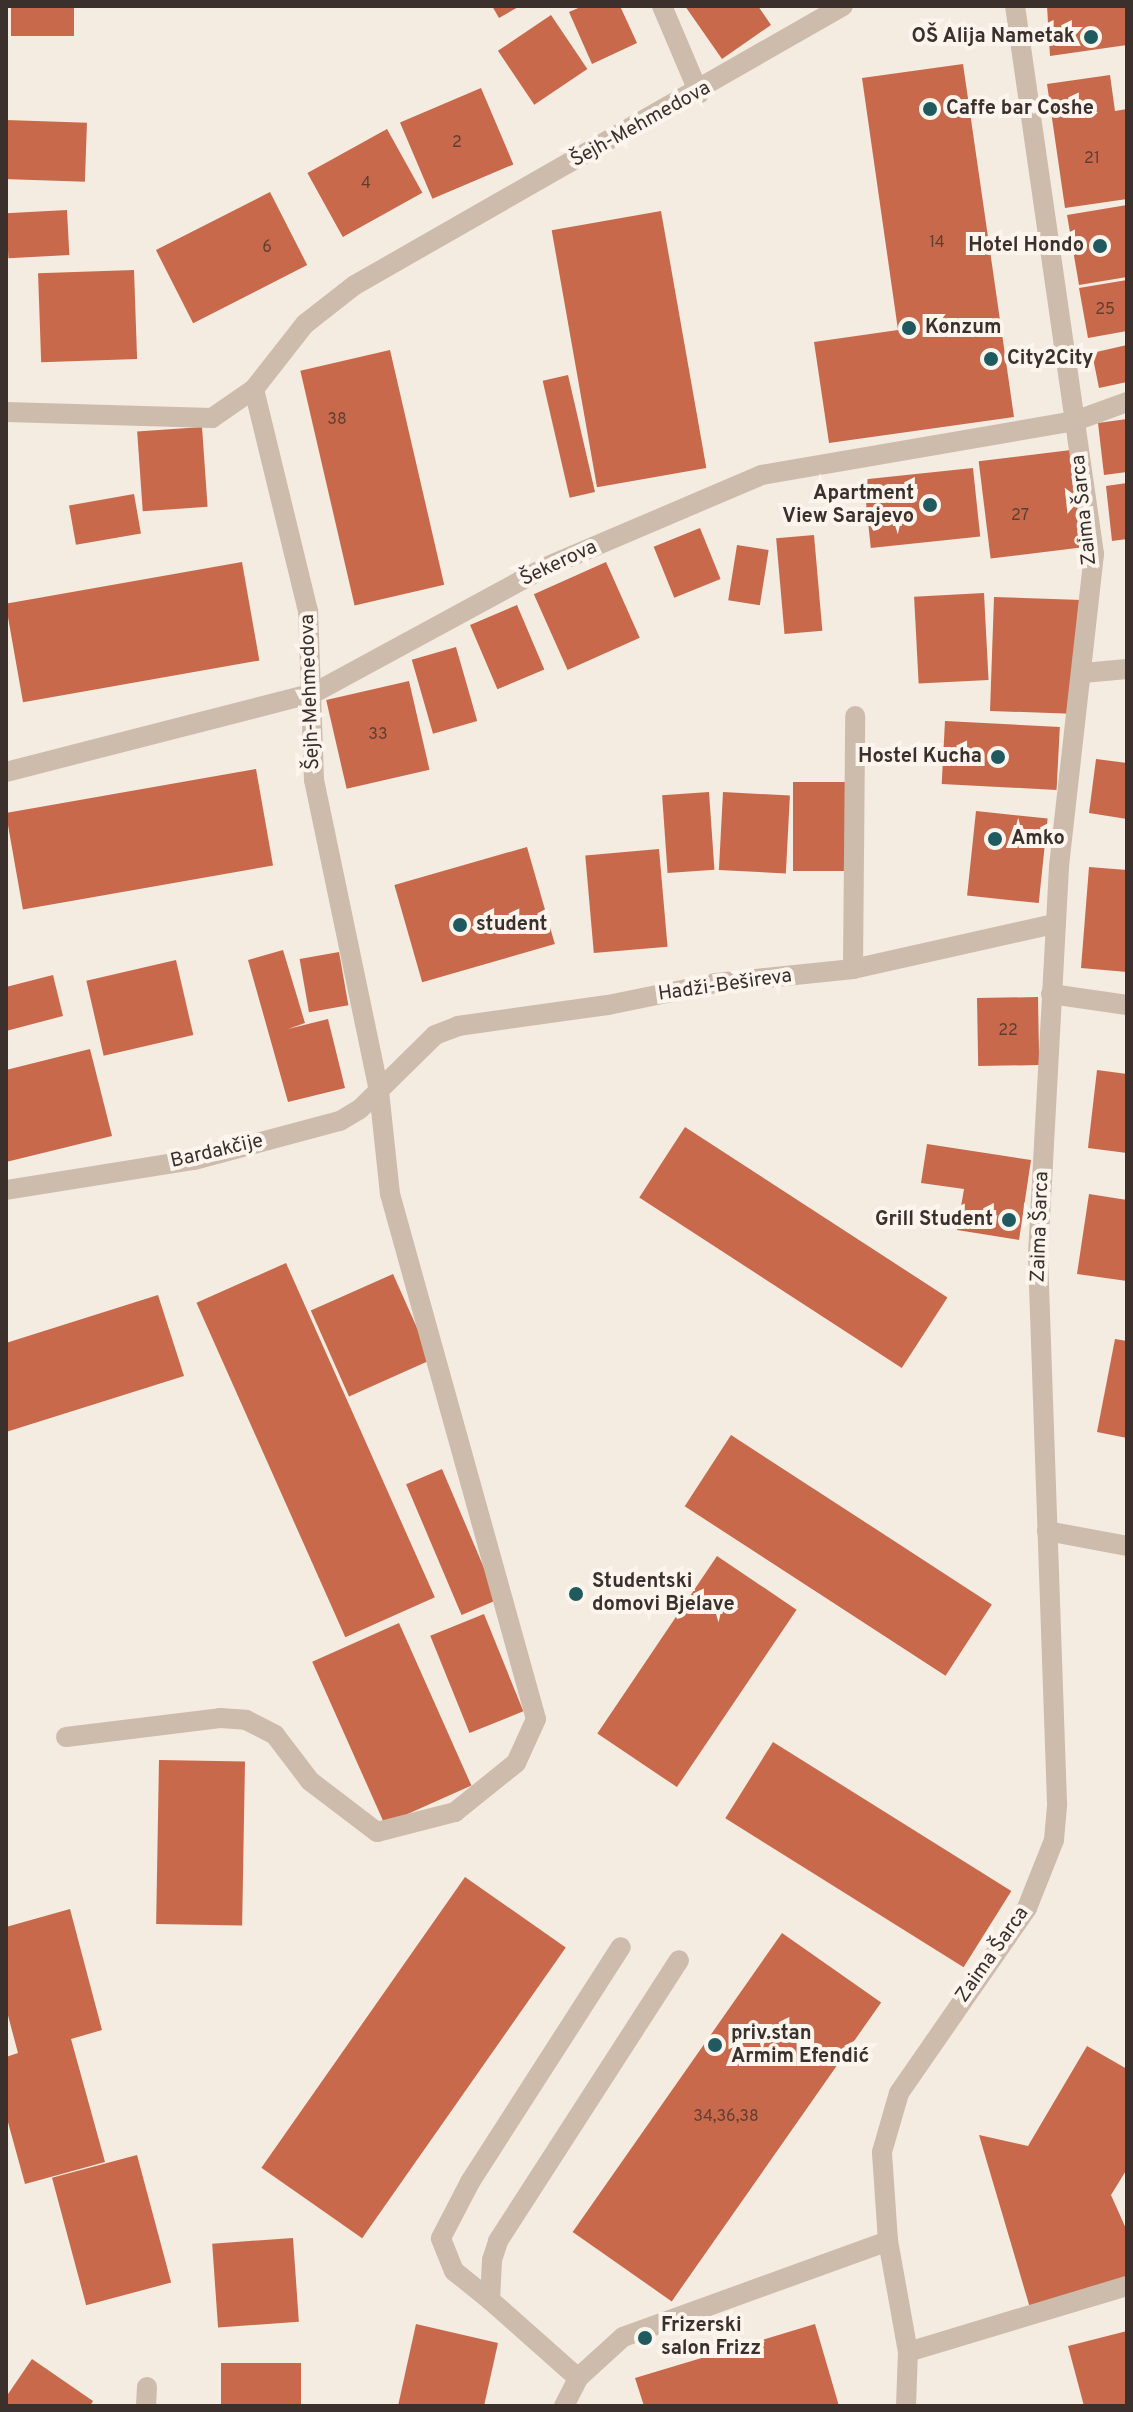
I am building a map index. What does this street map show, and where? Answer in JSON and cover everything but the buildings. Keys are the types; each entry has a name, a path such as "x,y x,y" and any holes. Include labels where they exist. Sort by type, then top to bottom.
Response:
{"street":[{"path":"662,6 699,93"},
{"name":"Šejh-Mehmedova","path":"6,412 212,418 254,389 305,324 355,285 699,93 843,6"},
{"name":"Zaima Šarca","path":"906,2406 908,2352 888,2241 882,2152 899,2093 1027,1908 1054,1840 1057,1803 1038,1255 1055,924 1094,554 1015,6"},
{"name":"Šejh-Mehmedova","path":"66,1737 220,1718 246,1720 275,1735 310,1781 377,1832 455,1812 516,1763 536,1719 390,1194 379,1091 314,780 309,738 314,693 313,648 299,558 254,389"},
{"name":"Šekerova","path":"6,772 314,693 546,567 762,475 1075,421 1127,402"},
{"path":"1083,673 1127,669"},
{"path":"853,969 855,716"},
{"name":"Hadži-Bešireva","path":"404,1062 435,1035 494,1018 608,1005 716,983 853,969 1055,924"},
{"path":"1051,994 1127,1005"},
{"name":"Bardakčije","path":"6,1190 245,1147 340,1121 379,1091 404,1062"},
{"path":"1047,1531 1127,1546"},
{"path":"578,2378 454,2271 441,2238 470,2182 621,1947"},
{"path":"490,2300 498,2241 679,1960"},
{"path":"564,2406 578,2378 623,2337 888,2241"},
{"path":"908,2352 1127,2286"}],"place":[{"name":"OŠ Alija Nametak","path":"1091,37"},
{"name":"Caffe bar Coshe","path":"930,109"},
{"name":"Hotel Hondo","path":"1100,246"},
{"name":"Konzum","path":"909,328"},
{"name":"City2City","path":"991,359"},
{"name":"Apartment View Sarajevo","path":"930,505"},
{"name":"Hostel Kucha","path":"998,757"},
{"name":"Amko","path":"995,839"},
{"name":"student","path":"460,925"},
{"name":"Grill Student","path":"1009,1220"},
{"name":"Studentski domovi Bjelave","path":"576,1594"},
{"name":"priv.stan Armim Efendić","path":"715,2045"},
{"name":"Frizerski salon Frizz","path":"645,2338"}]}
